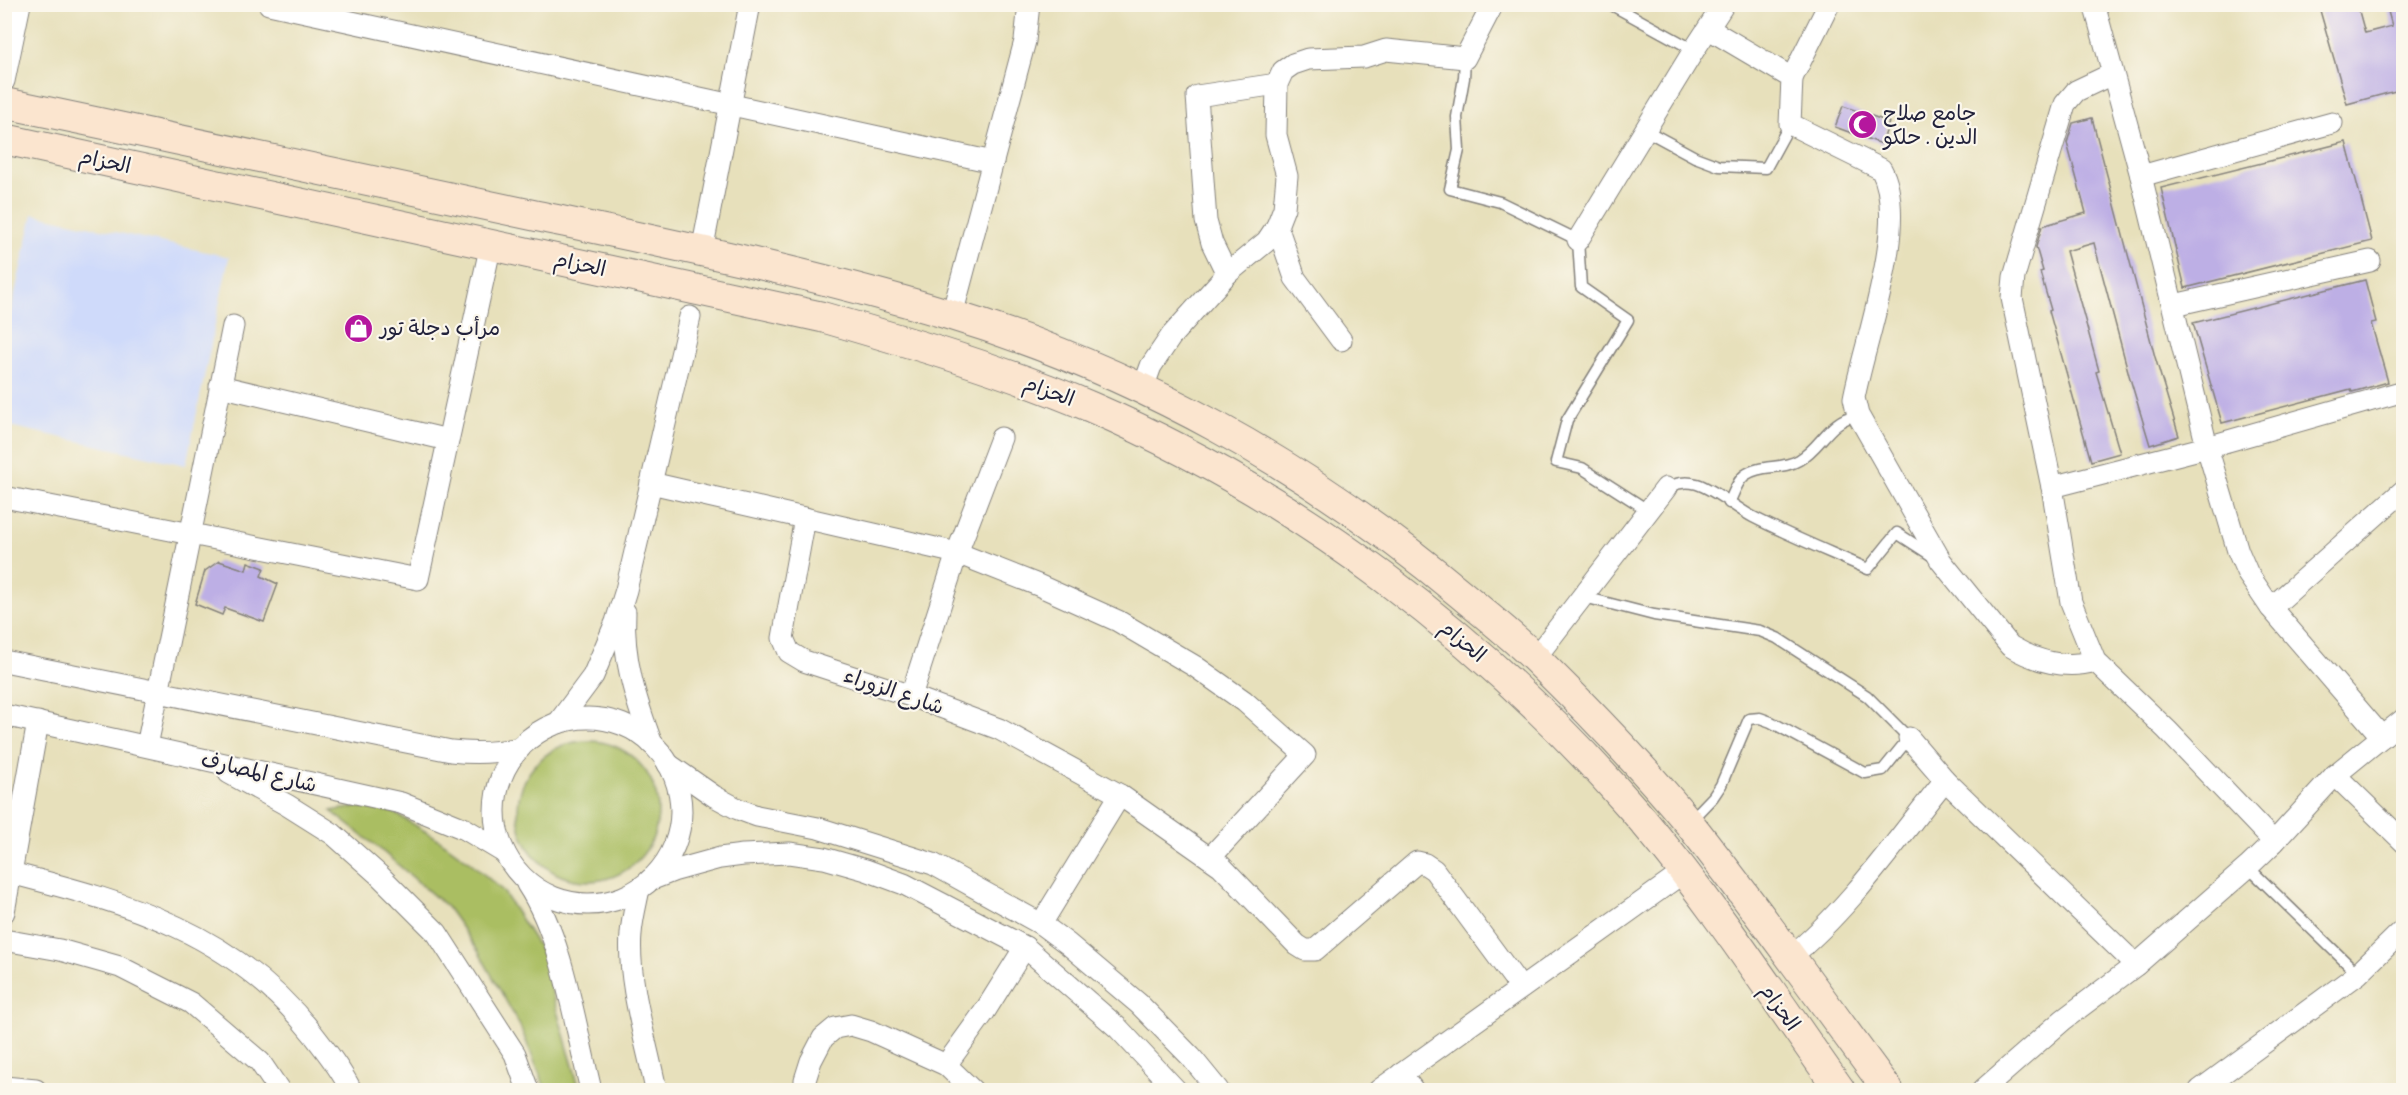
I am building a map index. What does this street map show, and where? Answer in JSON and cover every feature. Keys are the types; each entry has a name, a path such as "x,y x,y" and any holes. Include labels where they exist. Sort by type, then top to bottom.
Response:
{"main road":[{"path":"4,103 817,276 952,315 1018,338 1143,388 1224,431 1316,487 1420,560 1535,658 1631,756 1688,823 1888,1090"},
{"name":"الحزام","path":"4,139 810,315 887,336 948,355 1090,407 1233,478 1355,555 1456,634 1519,688 1635,811 1684,872 1840,1090"}],"street":[{"path":"4,81 20,4"},
{"path":"269,4 993,162"},
{"path":"702,251 750,4"},
{"path":"952,315 1025,41 1029,4"},
{"path":"1143,388 1151,366 1172,335 1227,274 1267,241 1277,226 1284,208 1287,176 1276,135 1277,84 1283,71 1293,64 1308,59 1364,57 1386,50 1465,58 1493,4"},
{"path":"1578,240 1724,4"},
{"path":"1829,4 1792,78 1790,124 1881,169 1887,179 1889,243 1854,398 1858,415 1941,561 2010,646 2025,655 2059,664 2080,666 2095,661"},
{"path":"2094,4 2174,305 2206,447 2238,551 2248,574 2271,608 2382,737"},
{"path":"1709,29 1792,78"},
{"path":"2112,74 2076,91 2064,104 2014,277 2012,298 2052,487 2072,602 2095,661 2167,730 2274,842"},
{"path":"1227,274 1212,243 1206,221 1197,96 1277,84"},
{"path":"2141,176 2332,123"},
{"path":"1277,226 1295,278 1341,340"},
{"path":"4,497 418,579 491,244"},
{"path":"2174,305 2370,261"},
{"path":"558,723 593,676 616,622 626,590 690,317"},
{"path":"147,746 233,326"},
{"path":"220,386 448,440"},
{"path":"2052,487 2206,447 2403,391"},
{"path":"911,696 957,553 1001,438"},
{"path":"651,483 957,553 1070,598 1137,633 1222,684 1305,755 1210,858"},
{"path":"1535,658 1666,488"},
{"path":"2271,608 2403,490"},
{"name":"شارع الزوراء","path":"805,518 783,638 789,652 804,661 911,696 999,729 1120,795 1221,866 1297,945 1305,950 1315,950 1417,862 1425,864 1434,870 1521,988"},
{"path":"626,590 624,624 629,671 652,744"},
{"path":"4,661 452,751 474,754 497,753 520,748"},
{"name":"شارع المصارف","path":"4,715 401,803 465,829 505,853"},
{"path":"591,1090 553,937 538,901 505,853 497,826 496,798 504,771 520,748 538,733 558,723 580,718 603,719 624,726 652,744 668,764 679,790 680,825 668,858 645,884 631,936 634,983 656,1090"},
{"path":"1983,1090 2063,1020 2136,965 2248,867 2335,775 2403,719"},
{"path":"4,912 38,722"},
{"path":"1909,738 1945,780 2136,965"},
{"path":"208,761 287,805 333,834 379,875 437,933 514,1054 528,1090"},
{"path":"668,764 714,796 738,809 757,816 818,828 933,864 1041,924 1139,1004 1191,1057 1218,1090"},
{"path":"2335,775 2403,842"},
{"path":"1790,957 1807,944 1863,882 1945,780"},
{"path":"1041,924 1120,795"},
{"path":"522,876 551,895 585,904 613,900 645,884 696,864 743,855 789,853 824,858 866,870 904,884 1025,947 1118,1028 1176,1090"},
{"path":"1379,1090 1407,1082 1521,988 1684,872"},
{"path":"11,873 128,905 208,941 268,986 299,1016 351,1090"},
{"path":"2200,1090 2358,974 2403,929"},
{"path":"4,940 60,950 120,967 191,1003 260,1062 279,1090"},
{"path":"946,1065 985,1011 1025,947"},
{"path":"806,1090 805,1080 811,1061 823,1038 835,1028 851,1025 871,1030 946,1065 972,1090"},
{"path":"4,1087 36,1090"}],"lane":[{"path":"1610,4 1694,50"},
{"path":"1465,58 1457,117 1459,150 1450,189 1500,202 1578,240 1581,287 1628,320 1567,420 1556,462 1582,468 1649,511"},
{"path":"1645,130 1695,157 1719,166 1766,168 1790,124"},
{"path":"1729,503 1746,474 1788,466 1806,456 1841,419 1858,415"},
{"path":"1666,488 1680,482 1705,487 1771,526 1868,569 1897,533 1941,561"},
{"path":"1584,597 1654,615 1760,631 1777,638 1868,696 1909,738 1883,770 1865,773 1771,722 1760,718 1749,719 1721,785 1713,797 1688,823"},
{"path":"2248,867 2358,974"}],"shaded area":[{"path":"33,214 229,257 186,465 5,425 5,337"}],"green space":[{"path":"588,741 615,746 638,761 653,784 658,811 653,838 638,861 615,876 588,881 561,876 538,861 523,838 518,811 523,784 538,761 561,746"},
{"path":"357,807 393,812 438,839 470,862 503,891 545,957 553,997 580,1090 546,1090 520,1026 478,951 447,907 381,850 331,811"}],"building":[{"path":"2330,4 2357,4 2365,33 2392,26 2386,4 2403,4 2403,89 2347,104 2319,7"},
{"name":"جامع صلاح الدين . حلكو","path":"1843,106 1889,122 1882,144 1835,127"},
{"path":"2092,118 2155,357 2179,436 2150,445 2094,243 2066,251 2099,371 2096,372 2120,453 2091,461 2049,311 2051,310 2040,272 2043,271 2036,247 2042,226 2086,213 2067,143 2073,123"},
{"path":"2346,142 2372,241 2185,288 2161,188"},
{"path":"2365,280 2376,322 2371,323 2388,382 2352,392 2351,389 2222,423 2193,323"},
{"path":"219,561 246,570 248,562 264,568 261,576 278,584 264,622 225,608 222,615 195,604 205,571"}],"place":[{"name":"جامع صلاح الدين . حلكو","path":"1862,125"},
{"name":"مرأب دجلة تور","path":"359,328"}]}
